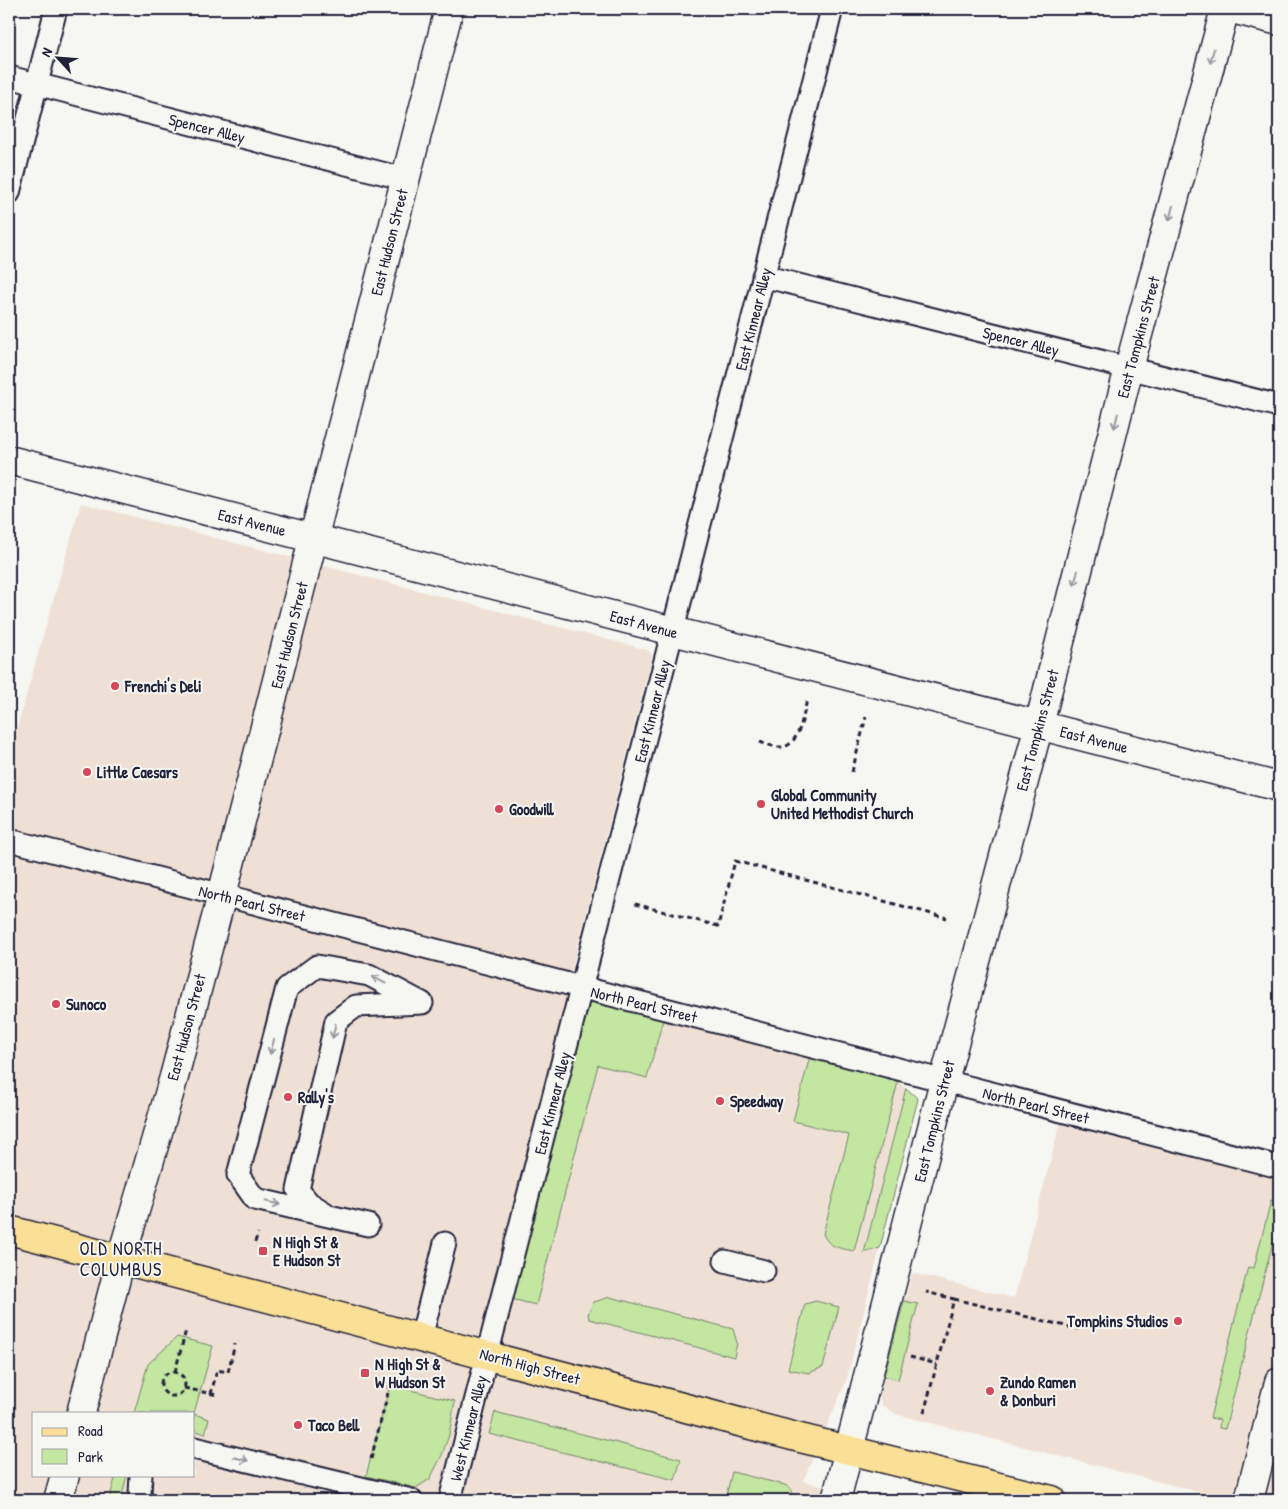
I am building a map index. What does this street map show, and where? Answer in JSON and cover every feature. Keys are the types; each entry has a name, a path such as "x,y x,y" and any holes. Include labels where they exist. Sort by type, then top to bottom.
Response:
{"main road":[{"name":"North High Street","path":"9,1230 849,1450 1052,1500"}],"street":[{"name":"East Hudson Street","path":"81,1412 121,1259 174,1077 222,895 449,9"},
{"name":"East Tompkins Street","path":"836,1500 944,1081 1039,725 1129,368 1225,9"},
{"path":"1232,9 1279,21"},
{"name":"East Avenue","path":"9,460 1279,787"},
{"path":"1250,1500 1279,1382"},
{"path":"58,1500 65,1476"}],"lane":[{"path":"9,193 56,9"},
{"name":"East Kinnear Alley","path":"487,1355 832,9"},
{"name":"Spencer Alley","path":"9,77 405,178"},
{"name":"Spencer Alley","path":"763,276 1279,406"},
{"name":"North Pearl Street","path":"9,840 1279,1167"},
{"path":"330,1217 309,1203 298,1190 336,1021 356,1006 422,1003 369,975 317,966 287,988 238,1175 255,1199 330,1217 368,1225"},
{"path":"421,1338 445,1243"},
{"path":"725,1261 764,1271"},
{"name":"West Kinnear Alley","path":"450,1500 487,1355"},
{"path":"195,1448 411,1500"},
{"path":"141,1476 140,1494 142,1500"}],"path":[{"path":"760,742 780,748 790,745 796,737 807,699"},
{"path":"852,772 866,715"},
{"path":"605,896 718,926 735,861 947,918"},
{"path":"926,1292 1078,1329"},
{"path":"924,1413 954,1299"},
{"path":"175,1372 186,1330"},
{"path":"211,1394 217,1370 228,1372 235,1344"},
{"path":"910,1357 937,1364"},
{"path":"175,1372 179,1373 184,1379 184,1388 180,1394 168,1396 161,1387 162,1379 168,1374 175,1372"},
{"path":"363,1489 390,1385"},
{"path":"184,1388 217,1395"}],"shaded area":[{"path":"81,503 648,650 652,656 565,996 881,1074 898,1082 918,1099 846,1382 803,1481 875,1500 9,1500 9,756"},
{"path":"1060,1124 1279,1179 1279,1500 1230,1500 896,1414 882,1405 879,1394 912,1273 1014,1298"}],"green space":[{"path":"586,1001 663,1020 647,1078 598,1065 536,1305 515,1300 511,1293"},
{"path":"810,1056 881,1074 898,1082 854,1251 832,1245 825,1239 823,1234 849,1135 793,1121"},
{"path":"906,1088 918,1099 880,1248 864,1253"},
{"path":"1271,1200 1279,1202 1279,1218 1225,1429 1219,1428 1220,1420 1210,1418 1248,1267 1254,1268"},
{"path":"610,1297 733,1329 737,1343 734,1357 589,1319 588,1314 594,1302"},
{"path":"816,1301 839,1307 823,1367 809,1373 788,1369 805,1304"},
{"path":"904,1301 918,1304 898,1380 884,1376"},
{"path":"177,1337 213,1346 194,1412 134,1412 148,1364"},
{"path":"390,1385 455,1401 449,1435 442,1455 430,1479 416,1488 366,1476"},
{"path":"495,1412 681,1459 675,1480 489,1434"},
{"path":"195,1414 209,1419 205,1434 195,1430"},
{"path":"732,1472 785,1485 792,1490 791,1500 725,1500"},
{"path":"116,1476 127,1476 121,1500 109,1500"}],"place":[{"name":"Frenchi's Deli","path":"115,686"},
{"name":"Little Caesars","path":"87,772"},
{"name":"Global Community United Methodist Church","path":"761,804"},
{"name":"Goodwill","path":"499,809"},
{"name":"Sunoco","path":"56,1004"},
{"name":"Rally's","path":"288,1097"},
{"name":"Speedway","path":"720,1101"},
{"name":"N High St & E Hudson St","path":"263,1251"},
{"name":"Tompkins Studios","path":"1178,1321"},
{"name":"N High St & W Hudson St","path":"365,1373"},
{"name":"Zundo Ramen & Donburi","path":"990,1391"},
{"name":"Taco Bell","path":"298,1425"}],"district":[{"name":"OLD NORTH COLUMBUS","path":"121,1258"}]}
